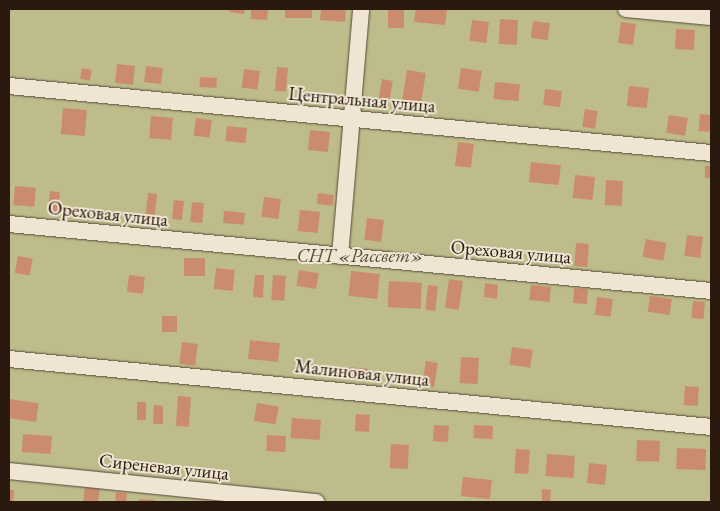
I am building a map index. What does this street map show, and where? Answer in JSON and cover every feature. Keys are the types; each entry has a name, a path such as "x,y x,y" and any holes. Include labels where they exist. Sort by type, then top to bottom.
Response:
{"street":[{"path":"340,256 350,118 361,9"},
{"path":"626,9 711,17"},
{"name":"Центральная улица","path":"9,86 711,153"},
{"name":"Ореховая улица","path":"9,224 711,291"},
{"name":"Малиновая улица","path":"9,359 711,427"},
{"name":"Сиреневая улица","path":"9,471 316,502"}],"green space":[{"name":"СНТ «Рассвет»","path":"9,9 711,9 711,502 9,502"}],"building":[{"path":"230,9 245,9 244,14 229,12"},
{"path":"251,9 268,9 267,20 251,19"},
{"path":"285,9 312,9 312,18 285,18"},
{"path":"321,9 346,9 345,22 320,20"},
{"path":"388,9 404,9 404,28 388,28"},
{"path":"416,9 447,10 445,25 414,22"},
{"path":"500,19 518,20 517,45 499,44"},
{"path":"472,20 489,22 486,43 469,41"},
{"path":"533,21 550,23 548,40 531,38"},
{"path":"621,22 636,24 633,45 618,43"},
{"path":"676,29 695,30 694,50 675,49"},
{"path":"117,64 135,66 133,85 115,83"},
{"path":"146,66 163,68 161,84 144,82"},
{"path":"277,67 288,68 286,92 275,91"},
{"path":"82,68 92,70 90,81 80,79"},
{"path":"461,68 482,71 479,92 458,89"},
{"path":"244,69 260,71 258,90 242,88"},
{"path":"407,70 426,73 420,111 401,108"},
{"path":"200,77 217,78 216,88 199,87"},
{"path":"382,79 393,81 390,100 379,98"},
{"path":"495,82 520,84 518,101 494,99"},
{"path":"629,86 649,88 647,108 627,106"},
{"path":"545,89 562,91 560,107 543,105"},
{"path":"63,108 87,110 85,136 61,134"},
{"path":"585,109 598,111 595,129 582,127"},
{"path":"700,114 711,115 709,132 699,131"},
{"path":"669,115 688,118 685,136 666,133"},
{"path":"151,116 173,118 171,140 149,138"},
{"path":"196,118 212,120 210,138 194,136"},
{"path":"227,126 247,128 245,143 225,141"},
{"path":"310,130 330,132 328,152 308,150"},
{"path":"458,142 474,144 471,168 455,166"},
{"path":"531,162 561,165 559,185 529,182"},
{"path":"705,166 711,166 711,178 705,178"},
{"path":"575,175 595,177 592,200 573,198"},
{"path":"606,180 623,181 622,206 605,205"},
{"path":"15,186 36,188 34,207 13,205"},
{"path":"50,191 60,192 58,213 48,212"},
{"path":"148,193 157,194 155,217 146,216"},
{"path":"318,193 334,195 333,206 317,204"},
{"path":"264,197 281,199 278,219 262,217"},
{"path":"174,200 184,201 182,220 172,219"},
{"path":"192,202 204,203 202,223 190,222"},
{"path":"300,210 320,212 318,233 298,231"},
{"path":"224,211 245,213 244,225 223,223"},
{"path":"367,218 384,220 381,242 364,240"},
{"path":"687,235 703,237 700,258 684,256"},
{"path":"646,239 667,243 663,261 643,257"},
{"path":"576,243 589,244 587,267 574,266"},
{"path":"18,256 33,259 29,276 15,273"},
{"path":"184,258 205,258 205,276 184,276"},
{"path":"216,268 235,270 233,291 214,289"},
{"path":"299,270 319,273 316,289 296,286"},
{"path":"351,271 380,274 377,299 348,296"},
{"path":"129,275 145,277 143,294 127,292"},
{"path":"255,275 264,275 263,298 253,297"},
{"path":"273,275 286,276 284,301 271,300"},
{"path":"449,279 463,281 459,310 445,308"},
{"path":"389,281 422,283 421,309 388,307"},
{"path":"485,283 498,285 497,299 484,297"},
{"path":"428,285 438,286 435,311 425,310"},
{"path":"531,285 551,287 549,302 529,300"},
{"path":"574,288 588,289 587,304 573,303"},
{"path":"650,296 672,299 670,315 648,312"},
{"path":"597,297 613,299 611,317 595,315"},
{"path":"693,301 705,302 703,319 692,318"},
{"path":"162,316 177,316 177,332 162,332"},
{"path":"250,340 280,343 278,362 248,359"},
{"path":"182,342 198,344 195,366 179,364"},
{"path":"512,347 533,350 530,368 509,365"},
{"path":"461,357 479,358 478,384 460,383"},
{"path":"426,361 438,363 434,388 422,386"},
{"path":"347,367 370,369 369,380 346,378"},
{"path":"685,386 699,387 698,406 684,405"},
{"path":"178,396 191,397 189,427 176,426"},
{"path":"9,399 39,403 36,422 9,418"},
{"path":"137,402 146,402 146,420 137,420"},
{"path":"257,403 279,407 276,425 254,421"},
{"path":"154,405 163,406 163,424 153,424"},
{"path":"356,414 370,415 369,432 355,431"},
{"path":"292,418 321,420 320,440 291,438"},
{"path":"434,425 449,426 448,442 433,441"},
{"path":"474,425 493,426 492,439 473,438"},
{"path":"23,434 52,436 51,454 22,452"},
{"path":"267,435 286,436 285,452 266,451"},
{"path":"637,440 660,441 659,462 636,461"},
{"path":"391,444 409,445 408,469 390,468"},
{"path":"677,448 706,449 705,470 676,469"},
{"path":"516,449 530,450 528,474 514,473"},
{"path":"547,454 575,456 573,478 545,476"},
{"path":"589,463 607,465 605,485 587,483"},
{"path":"463,477 492,480 490,499 461,496"},
{"path":"85,487 100,489 98,502 83,502"},
{"path":"542,489 551,490 550,502 542,502"},
{"path":"9,490 14,490 13,502 9,502"},
{"path":"116,492 127,493 126,502 115,502"},
{"path":"139,499 155,500 155,502 139,502"}]}
